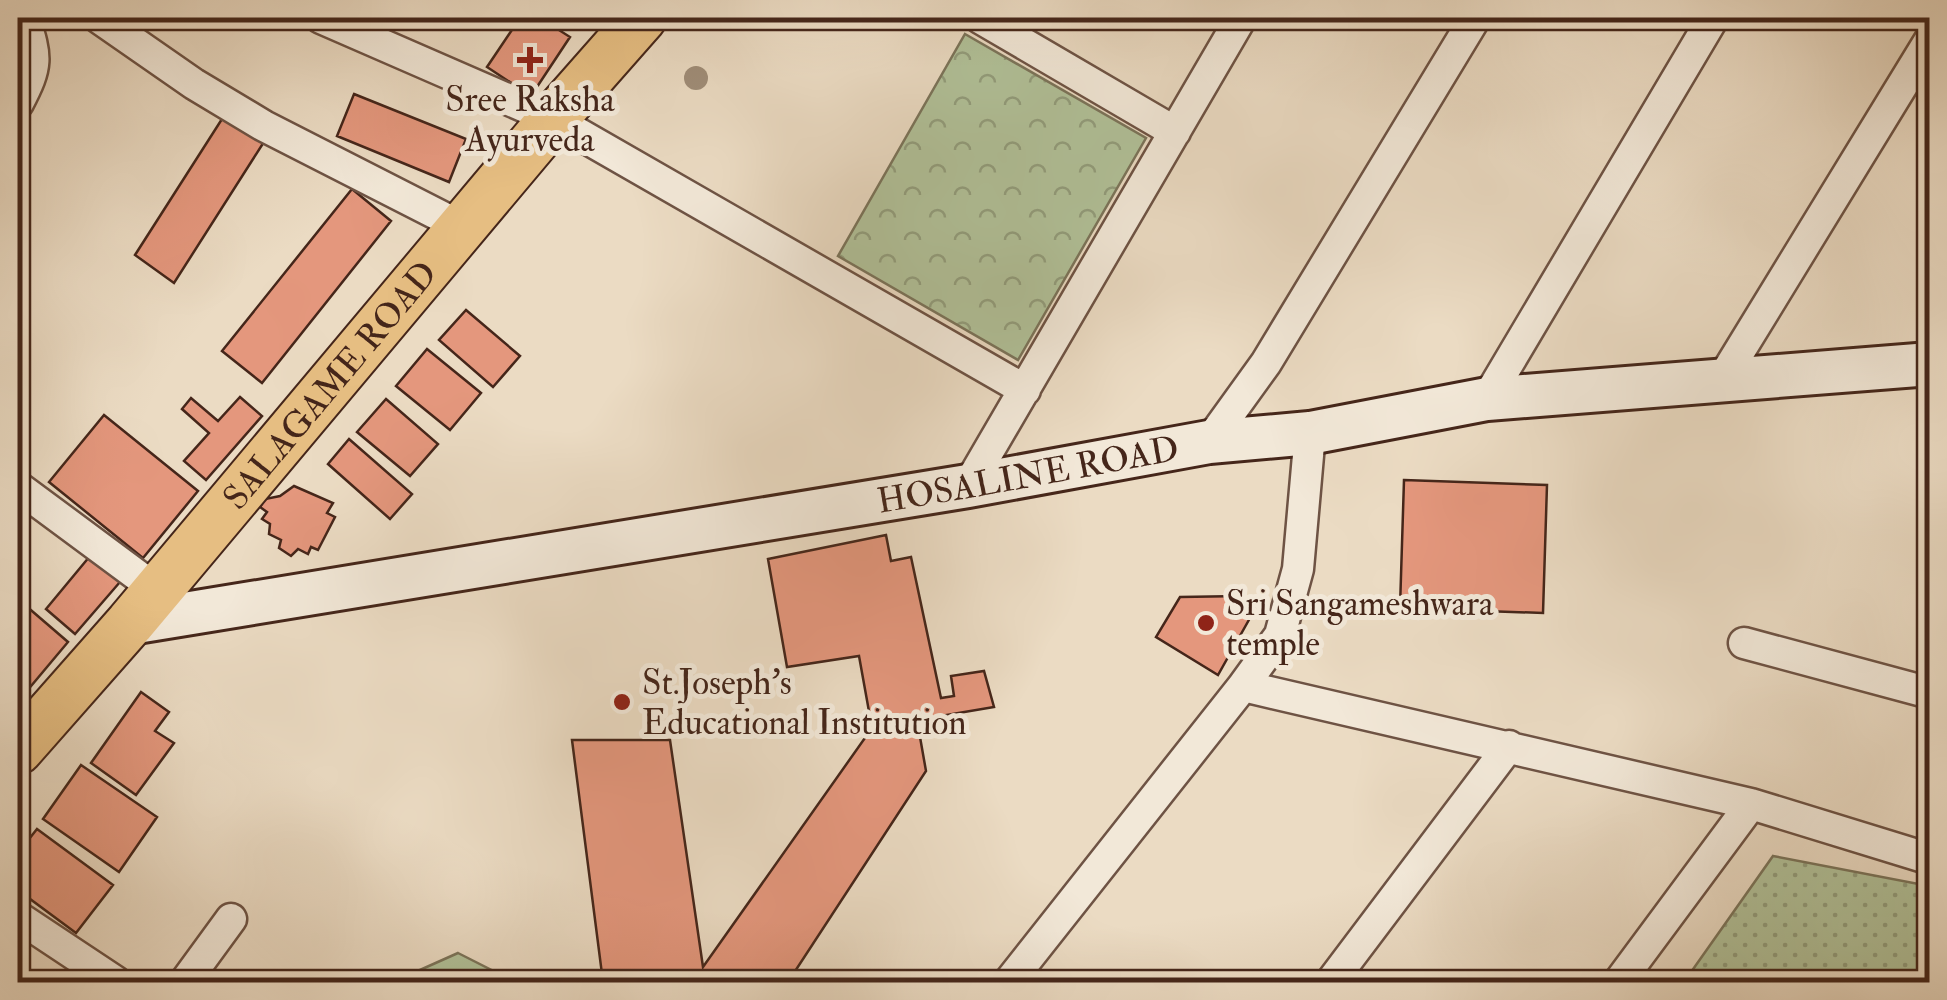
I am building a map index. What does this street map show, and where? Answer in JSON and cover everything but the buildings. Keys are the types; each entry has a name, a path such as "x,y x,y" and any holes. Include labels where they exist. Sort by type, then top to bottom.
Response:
{"main road":[{"name":"SALAGAME ROAD","path":"20,742 143,606 642,18"}],"street":[{"path":"18,104 34,74 36,60 24,18"},
{"path":"99,18 194,84 264,126 462,227"},
{"path":"321,18 553,119 1025,390"},
{"path":"980,18 1175,132"},
{"path":"968,486 1241,18"},
{"path":"1209,442 1266,363 1475,18"},
{"path":"1487,398 1712,18"},
{"path":"1723,378 1930,40"},
{"name":"HOSALINE ROAD","path":"143,606 968,486 1209,442 1310,433 1487,398 1930,364"},
{"path":"1009,982 1280,635 1298,569 1310,433"},
{"path":"18,487 143,606"},
{"path":"1744,642 1930,694"},
{"path":"1243,686 1751,804 1930,858"},
{"path":"1331,982 1510,746"},
{"path":"1619,982 1751,804"},
{"path":"18,916 116,982"},
{"path":"185,982 232,920"}],"green space":[{"path":"965,34 1146,138 1018,360 838,256"},
{"path":"1773,856 1929,886 1929,982 1684,982"},
{"path":"458,953 515,982 393,982"}],"place":[{"name":"Sree Raksha Ayurveda","path":"530,60"},
{"name":"Sri Sangameshwara temple","path":"1206,623"},
{"name":"St.Joseph's Educational Institution","path":"622,702"}]}
